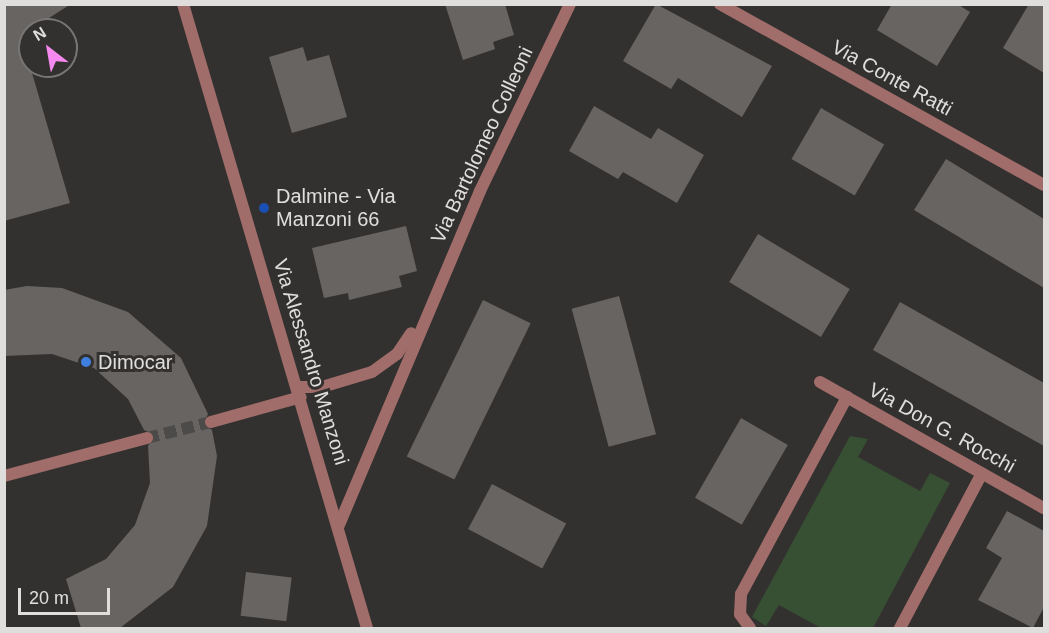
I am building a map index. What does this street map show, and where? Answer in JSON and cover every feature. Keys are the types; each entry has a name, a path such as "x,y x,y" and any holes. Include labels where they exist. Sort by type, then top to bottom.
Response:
{"street":[{"name":"Via Alessandro Manzoni","path":"183,4 300,392 368,628"},
{"name":"Via Bartolomeo Colleoni","path":"339,525 431,302 570,4"},
{"name":"Via Conte Ratti","path":"720,4 1044,185"},
{"name":"Via Bartolomeo Colleoni","path":"211,422 381,366 397,354 431,302"},
{"name":"Via Don G. Rocchi","path":"820,382 1044,508"},
{"path":"750,628 740,614 741,594 847,397"},
{"path":"4,476 147,438"},
{"path":"900,628 981,473"}],"green space":[{"path":"850,436 868,439 858,457 920,491 930,473 950,483 873,628 821,628 779,605 766,626 752,617"}],"building":[{"path":"4,4 71,4 49,18 18,18 18,78 34,78 70,203 4,221"},
{"path":"445,4 505,4 514,35 493,42 495,49 463,60"},
{"path":"656,4 772,66 742,117 678,78 671,89 623,61"},
{"path":"892,4 957,4 970,12 937,66 877,30"},
{"path":"1029,4 1044,4 1044,73 1003,48"},
{"path":"303,47 307,61 329,55 347,117 292,133 269,57"},
{"path":"594,106 651,139 658,128 704,155 677,203 623,172 618,179 569,151"},
{"path":"821,108 884,145 855,196 792,159"},
{"path":"946,159 1044,219 1044,288 914,210"},
{"path":"406,226 417,271 399,276 402,287 349,300 348,293 324,298 312,248"},
{"path":"758,234 850,289 821,337 729,282"},
{"path":"27,286 62,288 128,312 181,358 208,414 203,424 212,430 217,456 207,526 173,587 120,628 81,628 66,579 106,559 135,525 150,483 148,446 155,435 144,430 128,399 94,368 52,354 4,356 4,290"},
{"path":"619,296 656,434 609,447 572,309"},
{"path":"483,300 531,323 454,480 407,456"},
{"path":"900,302 1044,383 1044,446 873,350"},
{"path":"741,418 788,445 742,525 695,498"},
{"path":"492,484 566,523 542,568 468,529"},
{"path":"1007,511 1044,531 1044,607 1033,628 978,600 1002,558 986,548"},
{"path":"246,572 292,578 286,621 241,616"}],"tunnel":[{"path":"147,438 211,422"}],"place":[{"name":"Dalmine - Via Manzoni 66","path":"264,208"},
{"name":"Dimocar","path":"86,362"}]}
